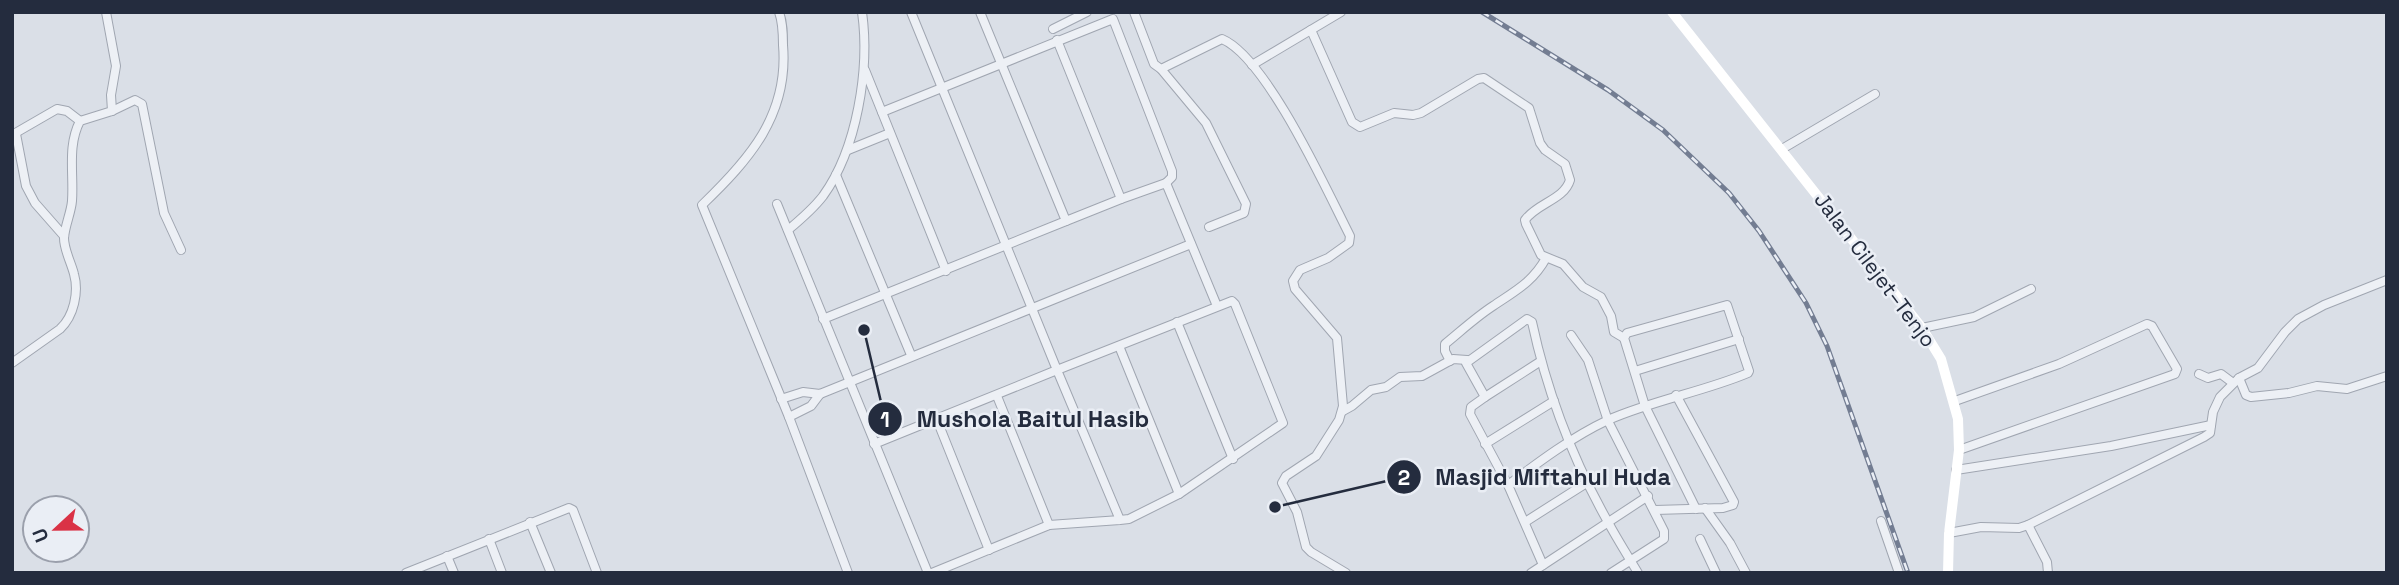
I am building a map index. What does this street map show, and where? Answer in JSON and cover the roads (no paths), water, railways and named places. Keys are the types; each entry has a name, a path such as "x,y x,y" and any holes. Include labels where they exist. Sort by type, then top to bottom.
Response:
{"main road":[{"name":"Jalan Cilejet–Tenjo","path":"1672,12 1922,327 1941,359 1958,419 1959,450 1949,533 1948,573"}],"street":[{"path":"106,12 116,66 111,95 112,111"},
{"path":"779,12 785,62 780,96 765,131 750,155 702,205 789,417 848,573"},
{"path":"788,230 822,197 848,150 865,70 862,12"},
{"path":"911,12 1120,520"},
{"path":"980,12 1066,221"},
{"path":"1054,29 1087,12"},
{"path":"1134,12 1154,64 1206,123 1246,204 1244,214 1209,227"},
{"path":"1252,65 1341,12"},
{"path":"823,319 1166,183 1172,177 1115,20 1110,18 882,112"},
{"path":"1311,30 1352,122 1360,127 1394,113 1422,113 1484,78 1529,108 1540,143 1545,150 1565,164 1570,174 1567,189 1525,220 1538,250 1546,258 1563,264 1583,286 1601,297 1611,316 1614,332 1624,338 1645,406 1700,509 1730,543 1746,573"},
{"path":"1161,69 1222,39 1252,65 1297,131 1350,236 1349,243 1328,258 1298,272 1293,281 1295,289 1337,338 1343,411"},
{"path":"1057,40 1121,199"},
{"path":"865,70 946,271"},
{"path":"1782,149 1875,94"},
{"path":"80,121 135,100 142,104 164,213 181,250"},
{"path":"12,363 67,323 74,300 75,277 64,236 35,202 26,186 14,134 57,109 67,111 80,121"},
{"path":"64,236 72,202 73,143 80,121"},
{"path":"848,150 890,133"},
{"path":"836,175 911,355"},
{"path":"1166,183 1217,306"},
{"path":"777,204 874,444 930,573 1049,525 1129,519 1180,494 1283,423 1235,304 1227,302 874,444"},
{"path":"789,417 811,406 820,394 850,381 1191,244"},
{"path":"1450,361 1445,344 1492,307 1520,290 1539,270 1546,258"},
{"path":"1949,533 1981,527 2028,525 2204,437 2210,433 2216,404 2236,381 2258,368 2298,319 2324,305 2387,280"},
{"path":"1922,327 1974,317 2031,289"},
{"path":"1508,485 1569,441 1608,421 1749,371 1728,307 1725,305 1627,333 1624,338"},
{"path":"1346,573 1306,547 1297,512 1282,483 1286,476 1316,456 1343,411 1352,407 1373,388 1386,387 1402,376 1422,376 1457,358 1467,360 1527,319 1532,322 1541,360 1569,441 1607,521 1638,573"},
{"path":"1177,322 1233,459"},
{"path":"1955,401 2059,364 2147,324 2152,326 2178,369 2175,374 1959,450"},
{"path":"1571,335 1588,360 1608,421 1664,531 1664,539 1611,573"},
{"path":"1634,371 1739,339"},
{"path":"1119,346 1180,494"},
{"path":"1467,360 1466,366 1485,397"},
{"path":"1541,360 1485,397 1469,411 1508,485 1543,565"},
{"path":"2199,374 2208,378 2221,374 2236,381 2246,395 2265,396 2317,386 2347,389 2387,376"},
{"path":"781,399 803,392 820,394"},
{"path":"1655,510 1723,508 1733,505 1734,498 1676,395"},
{"path":"997,396 1049,525"},
{"path":"1485,444 1555,401"},
{"path":"937,420 989,550"},
{"path":"1956,470 2111,446 2211,425"},
{"path":"1525,522 1588,482"},
{"path":"1531,573 1648,496"},
{"path":"406,573 564,509 573,510 597,573"},
{"path":"1881,521 1899,573"},
{"path":"530,522 551,573"},
{"path":"2028,525 2048,562 2048,573"},
{"path":"489,539 502,573"},
{"path":"1700,539 1716,573"},
{"path":"447,556 454,573"}],"railway":[{"path":"1482,12 1608,90 1663,130 1729,193 1759,231 1806,303 1827,346 1908,573"}],"place":[{"name":"Mushola Baitul Hasib","path":"864,330"},
{"name":"Masjid Miftahul Huda","path":"1275,507"}]}
